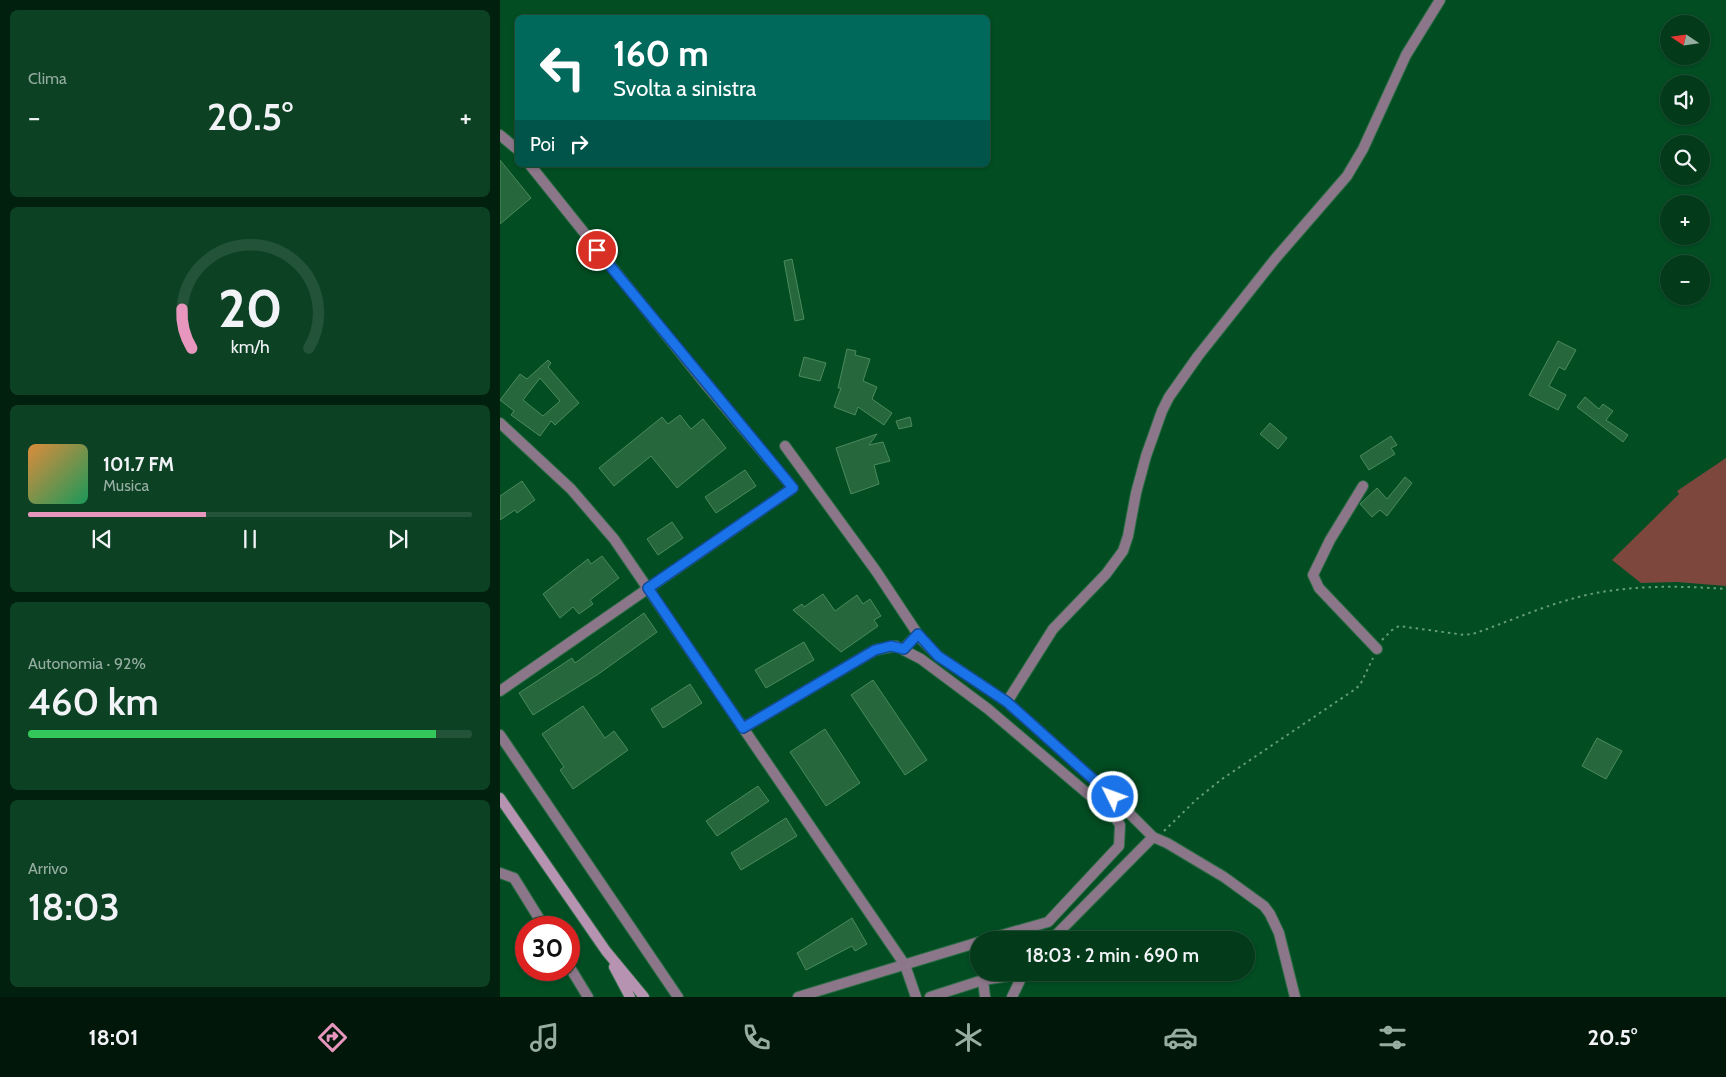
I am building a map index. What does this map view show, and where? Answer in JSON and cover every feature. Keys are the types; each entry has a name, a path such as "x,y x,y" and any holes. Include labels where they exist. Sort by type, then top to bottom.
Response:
{"main road":[{"path":"500,798 606,951 644,997"},
{"path":"606,951 630,997"}],"street":[{"path":"1007,702 1053,629 1106,574 1123,551 1146,456 1169,397 1198,356 1275,259 1347,176 1363,149 1406,55 1440,0"},
{"path":"500,135 515,148"},
{"path":"500,690 793,488 707,386 532,167"},
{"path":"500,423 543,461 590,510 648,588 905,965 916,997"},
{"path":"785,446 876,571 918,634 938,656 1007,702 1113,797 1153,837 1167,843 1224,877 1264,906 1273,918 1279,933 1295,997"},
{"path":"1363,486 1330,540 1313,575 1319,588 1377,649"},
{"path":"904,649 918,634"},
{"path":"743,728 875,650 891,646 904,649 988,709 1103,806 1120,826 1119,846 1048,922 1017,931"},
{"path":"500,735 678,997"},
{"path":"1060,931 1153,837"},
{"path":"500,873 514,878 537,916"},
{"path":"798,997 970,945"},
{"path":"578,981 588,997"},
{"path":"930,997 980,981"},
{"path":"983,981 985,997"},
{"path":"1012,997 1019,981"}],"path":[{"path":"1153,837 1162,834 1197,799 1222,779 1354,690 1366,675 1377,649 1392,630 1400,626 1465,635 1594,594 1650,586 1726,589"}],"shaded area":[{"path":"1726,458 1726,586 1677,582 1641,583 1612,560 1679,494 1677,491"}],"building":[{"path":"500,160 531,198 500,224"},
{"path":"792,259 804,319 795,321 784,261"},
{"path":"1558,341 1576,350 1565,370 1559,367 1549,386 1566,395 1558,410 1529,395"},
{"path":"847,349 856,351 855,355 870,359 863,381 877,387 872,399 892,413 884,425 858,407 855,415 834,407 841,388 838,388"},
{"path":"804,357 826,363 820,381 799,376"},
{"path":"548,360 551,363 548,367 579,403 555,425 551,421 540,436 511,415 514,411 500,400 520,374 527,379","holes":["540,378 560,401 543,416 523,400"]},
{"path":"1585,397 1599,409 1603,404 1613,411 1606,420 1628,435 1623,442 1577,407"},
{"path":"680,415 691,429 703,419 726,448 677,488 651,456 614,486 599,468 662,417 668,424"},
{"path":"910,417 912,426 899,429 896,421"},
{"path":"1270,423 1287,438 1278,449 1260,434"},
{"path":"877,434 869,445 883,442 890,461 874,465 879,484 851,494 836,448"},
{"path":"1391,436 1397,445 1391,448 1395,454 1369,470 1360,456"},
{"path":"745,470 756,486 716,513 705,497"},
{"path":"1405,477 1412,483 1387,516 1380,510 1372,517 1360,504 1377,488 1387,499"},
{"path":"522,481 535,500 517,513 515,510 500,520 500,496"},
{"path":"672,522 683,538 658,555 647,539"},
{"path":"602,556 619,578 590,600 593,604 579,614 573,607 560,618 543,594 588,559 591,564"},
{"path":"823,594 835,611 857,595 863,604 870,599 881,616 874,620 878,626 841,652 793,610 802,604 804,607"},
{"path":"644,613 657,632 597,675 533,715 519,693 572,658 575,663"},
{"path":"804,642 814,660 766,688 755,670"},
{"path":"873,680 927,760 905,775 851,695"},
{"path":"690,684 702,703 663,728 651,709"},
{"path":"583,706 605,738 614,731 628,750 573,789 560,770 564,767 542,734"},
{"path":"825,729 860,783 826,806 790,752"},
{"path":"1597,738 1622,751 1606,779 1582,766"},
{"path":"758,786 769,801 717,836 706,821"},
{"path":"786,818 797,836 741,870 731,853"},
{"path":"852,918 867,944 855,951 852,946 806,970 797,953"}],"route":[{"path":"597,250 707,386 793,488 648,588 743,728 875,650 891,646 904,649 907,643 918,634 938,656 1007,702 1113,797"}]}
